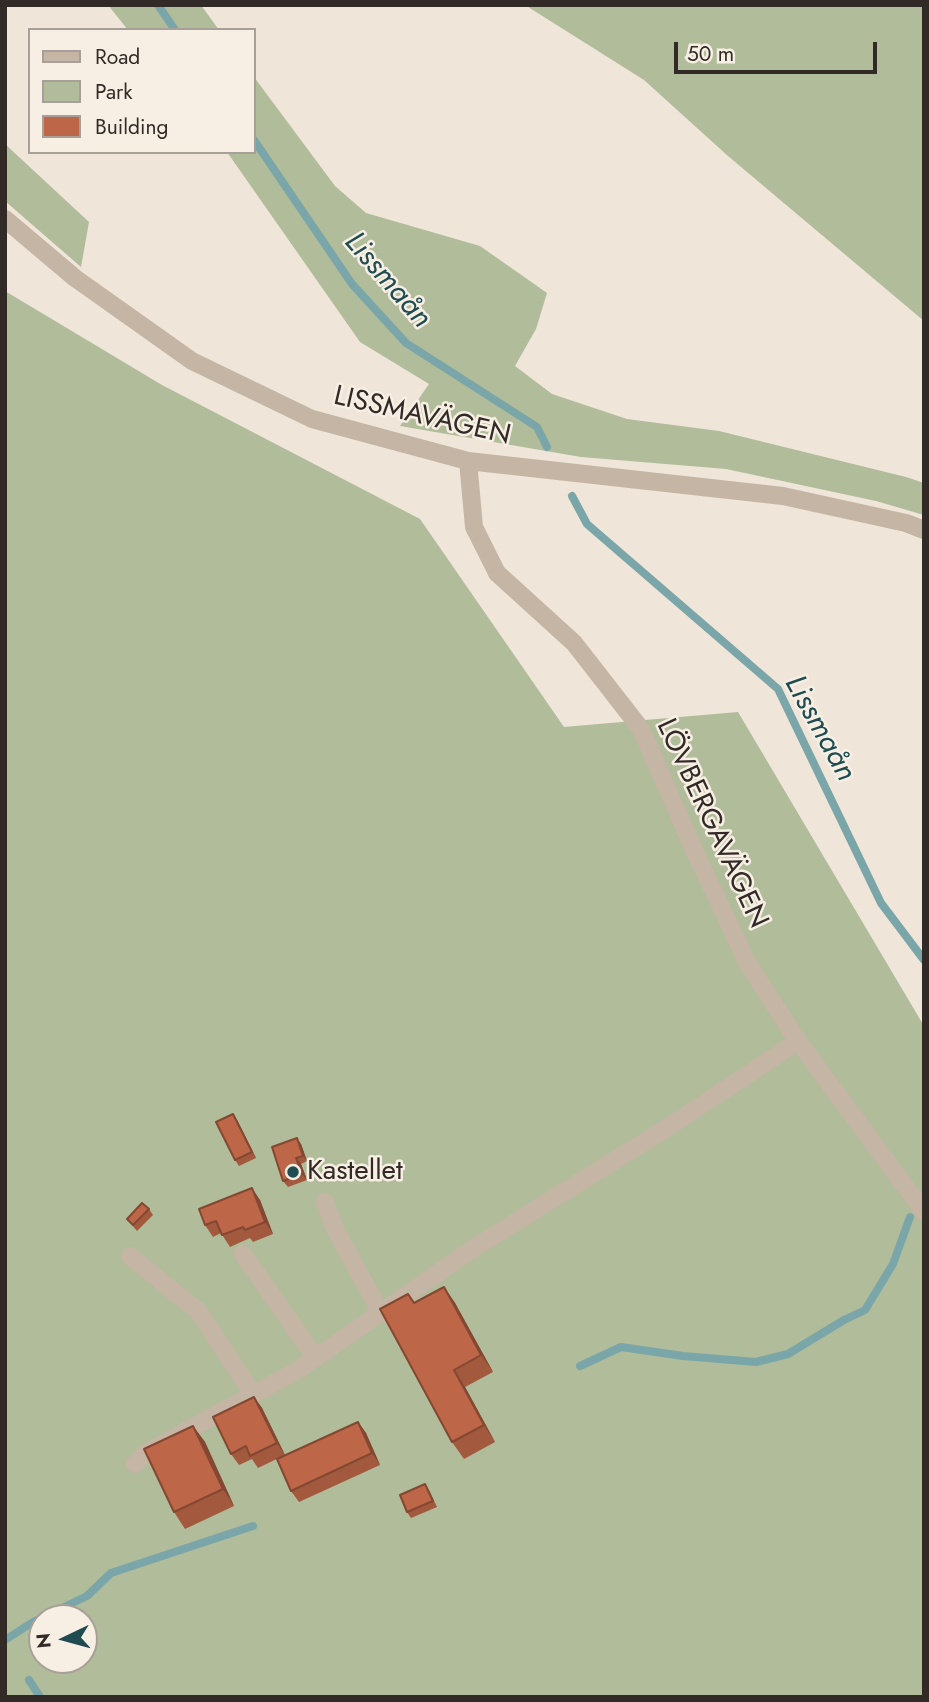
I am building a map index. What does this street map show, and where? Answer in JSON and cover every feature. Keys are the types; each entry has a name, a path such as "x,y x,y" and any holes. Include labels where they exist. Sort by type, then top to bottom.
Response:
{"street":[{"name":"LISSMAVÄGEN","path":"5,219 75,278 192,360 312,419 468,461 783,496 906,523 924,530"},
{"name":"LÖVBERGAVÄGEN","path":"468,461 474,527 497,573 574,643 641,729 748,964 798,1041 924,1212"},
{"path":"135,1464 146,1453 298,1370 474,1248 673,1124 798,1041"},
{"path":"325,1202 336,1231 380,1311"},
{"path":"243,1254 315,1357"},
{"path":"130,1256 199,1312 253,1394"}],"green space":[{"path":"108,5 201,5 218,28 126,28"},
{"path":"525,5 924,5 924,321 728,156 644,80"},
{"path":"256,80 335,186 366,213 480,246 547,293 536,329 515,366 552,394 627,419 719,431 906,477 924,483 924,515 876,501 726,469 581,457 400,426 429,384 360,342 228,154 256,154"},
{"path":"5,144 89,222 81,267 5,201"},
{"path":"5,291 162,385 420,519 564,727 738,712 924,1026 924,1697 5,1697"}],"building":[{"path":"233,1114 252,1152 235,1160 216,1122"},
{"name":"Kastellet","path":"297,1138 303,1156 296,1158 302,1174 283,1181 272,1147"},
{"path":"252,1188 265,1222 222,1235 216,1221 205,1225 199,1209"},
{"path":"142,1203 149,1209 133,1225 127,1219"},
{"path":"444,1287 481,1355 454,1370 484,1425 452,1442 380,1309 408,1294 414,1303"},
{"path":"254,1397 277,1443 250,1456 246,1446 231,1454 213,1417"},
{"path":"358,1422 372,1453 291,1491 277,1459"},
{"path":"193,1426 223,1489 174,1512 144,1449"},
{"path":"425,1484 433,1501 407,1512 400,1495"}],"waterway":[{"name":"Lissmaån","path":"158,5 174,28"},
{"name":"Lissmaån","path":"256,143 352,284 406,343 537,427 547,447"},
{"name":"Lissmaån","path":"572,496 587,524 778,689 881,903 924,960"},
{"path":"580,1366 621,1347 756,1362 788,1354 865,1310 893,1264 910,1217"},
{"path":"5,1640 33,1622 87,1596 111,1573 253,1526"},
{"path":"29,1680 40,1697"}],"place":[{"name":"Kastellet","path":"293,1172"}]}
